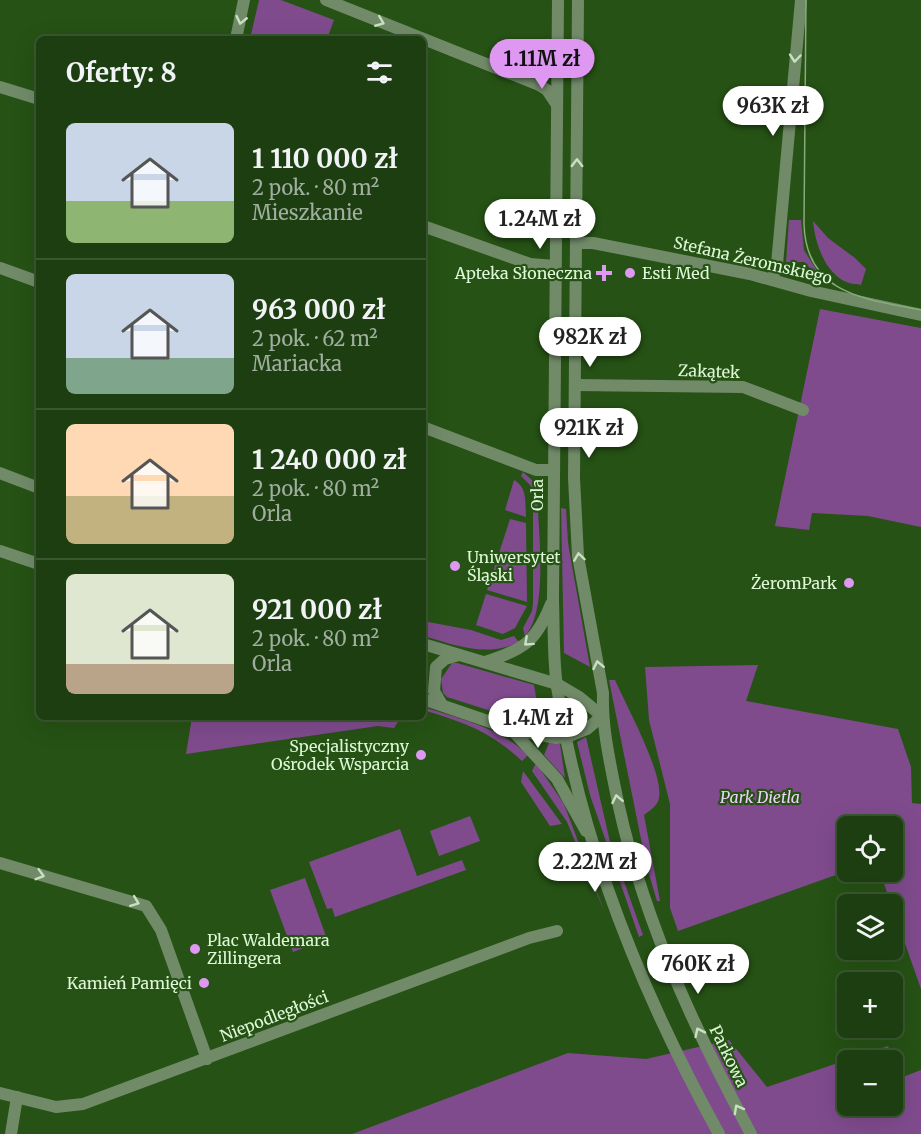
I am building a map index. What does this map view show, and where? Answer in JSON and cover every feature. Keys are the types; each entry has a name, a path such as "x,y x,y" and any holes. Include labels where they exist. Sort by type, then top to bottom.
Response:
{"street":[{"path":"237,36 244,0"},
{"path":"326,0 416,36"},
{"name":"Orla","path":"558,0 553,600 557,684 567,737"},
{"path":"426,700 511,729 567,737 586,729 602,716 603,693 576,533 578,0"},
{"path":"772,280 777,264 801,0"},
{"path":"426,40 538,85 547,90 557,105"},
{"path":"0,87 36,98"},
{"path":"426,227 530,264 555,266"},
{"name":"Stefana Żeromskiego","path":"576,243 613,247 772,280 921,315"},
{"path":"0,268 36,281"},
{"name":"Zakątek","path":"575,385 743,387 803,410"},
{"path":"426,428 536,470 553,470"},
{"path":"0,473 36,487"},
{"path":"0,551 36,563"},
{"path":"485,662 514,653 527,644 545,620 553,600"},
{"path":"426,645 557,684 579,697 602,716"},
{"path":"442,705 434,692 436,667 445,659 461,654"},
{"name":"Parkowa","path":"602,716 626,842 650,916 686,1005 752,1134"},
{"path":"511,729 557,779 596,849"},
{"path":"567,737 596,849 622,926 660,1016 719,1134"},
{"path":"0,863 139,902 146,906 161,930 207,1059"},
{"name":"Niepodległości","path":"0,1093 56,1107 76,1106 529,938 557,931"},
{"path":"10,1134 17,1097"}],"green space":[{"path":"259,0 281,0 334,20 328,36 251,36"},
{"path":"789,220 801,220 804,250 822,279 814,277 804,262 786,262"},
{"path":"813,221 828,238 866,269 861,285 844,281 829,268 819,249"},
{"path":"820,309 921,328 921,527 868,516 812,513 809,530 775,526"},
{"path":"523,472 534,482 537,492 540,547 540,589 537,608 525,636 523,628 532,611 533,603 533,501 531,486 521,476"},
{"path":"514,480 524,492 526,517 505,510"},
{"path":"561,508 566,509 568,543 590,667 564,653"},
{"path":"510,519 526,523 527,602 487,590"},
{"path":"486,594 527,606 515,628 503,634 476,625"},
{"path":"426,622 471,630 501,640 514,636 519,642 507,647 483,650 426,637"},
{"path":"452,663 534,685 541,727 447,697 443,693 441,679"},
{"name":"Park Dietla","path":"758,665 746,701 898,729 911,767 912,803 921,804 921,989 903,938 903,894 888,894 883,882 903,882 903,816 837,816 837,875 678,931 670,908 670,804 649,720 645,667"},
{"path":"609,680 615,680 643,739 656,773 659,798 653,808 644,815 660,901 657,901 646,864"},
{"path":"426,708 492,731 528,755 522,761 499,742 451,719 426,711"},
{"path":"192,720 399,720 394,728 378,726 186,754"},
{"path":"586,737 610,842 643,935 639,937 590,795 577,742"},
{"path":"549,743 560,744 565,778 544,755"},
{"path":"536,763 564,804 605,913 567,822 532,771"},
{"path":"523,771 562,824 550,826 521,782"},
{"path":"470,816 480,841 439,856 430,831"},
{"path":"400,829 417,876 462,860 466,870 335,917 332,908 327,909 309,862"},
{"path":"305,878 327,939 293,952 270,890"},
{"path":"729,1040 767,1087 837,1063 837,1116 903,1116 903,1077 921,1070 921,1134 352,1134 568,1053 646,1059"},
{"path":"888,1046 890,1050 876,1050"}],"tram line":[{"path":"806,0 804,224 807,248 815,266 827,280 843,290 860,297 921,310"}],"place":[{"name":"Apteka Słoneczna","path":"604,273"},
{"name":"Esti Med","path":"630,273"},
{"name":"Uniwersytet Śląski","path":"455,566"},
{"name":"ŻeromPark","path":"849,583"},
{"name":"Specjalistyczny Ośrodek Wsparcia","path":"421,755"},
{"name":"Plac Waldemara Zillingera","path":"195,949"},
{"name":"Kamień Pamięci","path":"204,983"}]}
